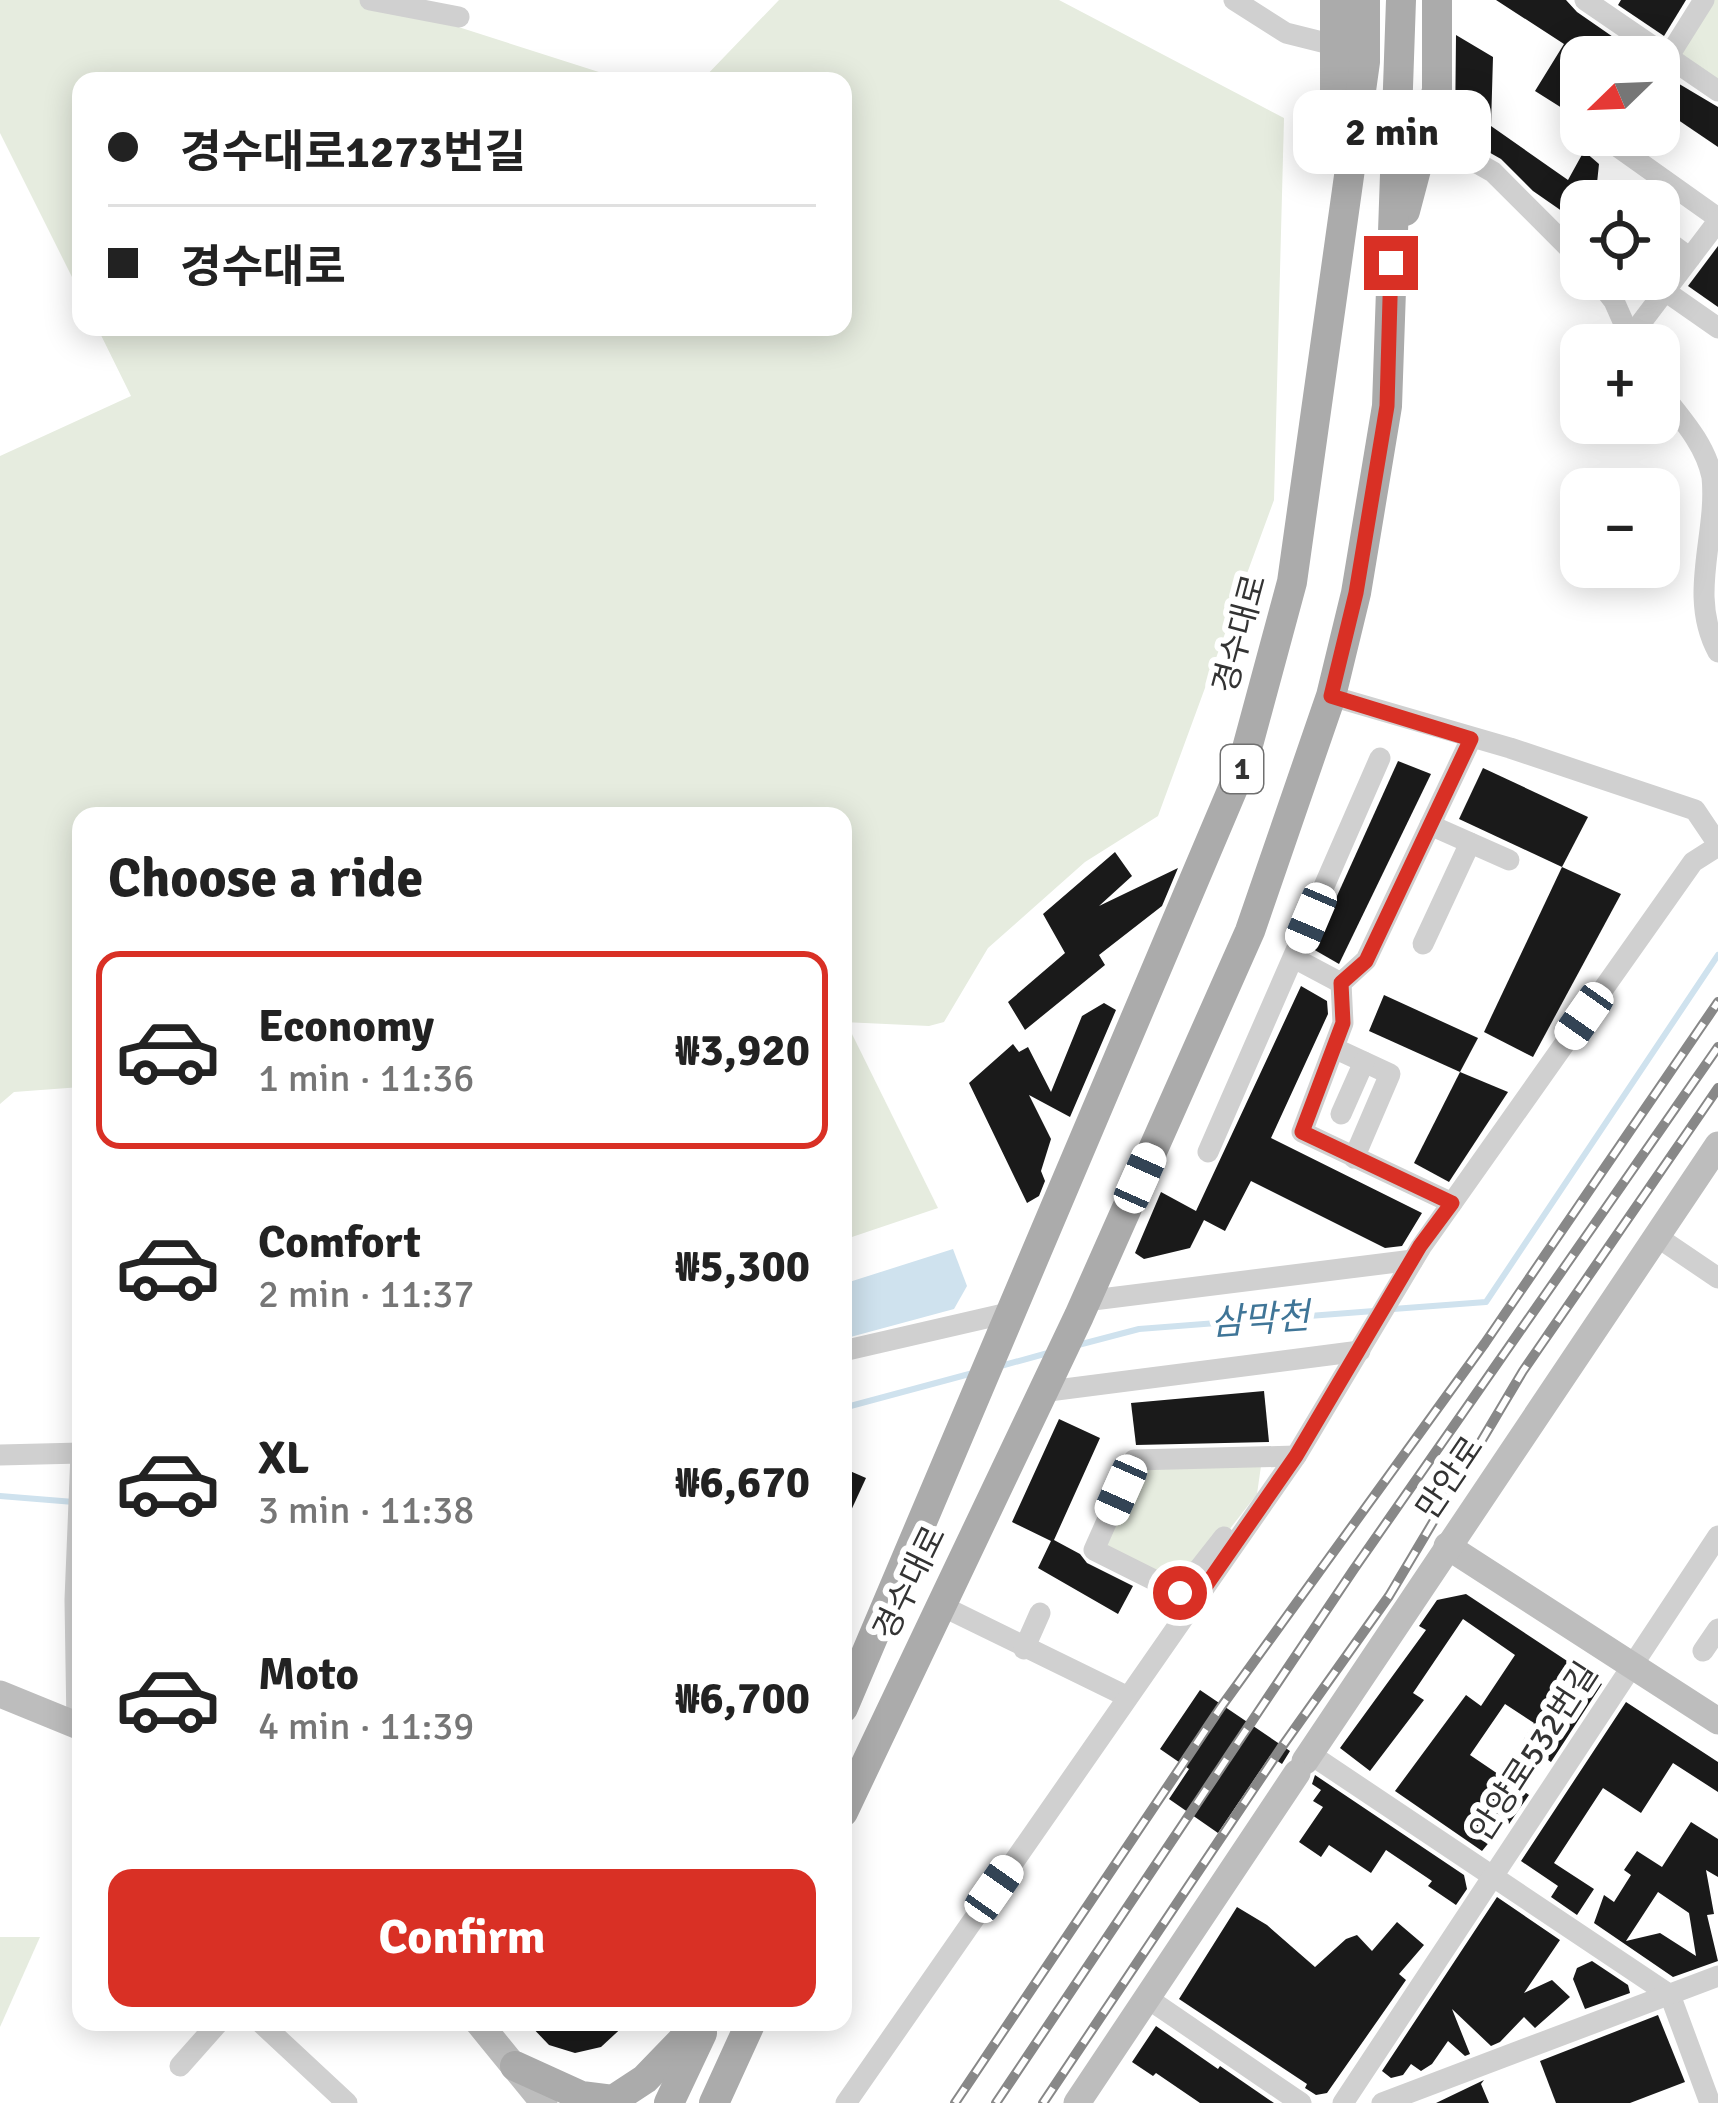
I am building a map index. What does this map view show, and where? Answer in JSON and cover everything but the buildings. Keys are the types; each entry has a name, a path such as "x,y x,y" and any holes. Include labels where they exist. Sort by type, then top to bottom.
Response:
{"main road":[{"path":"1335,0 1335,104 1347,187"},
{"name":"경수대로","path":"852,1687 1242,767 1292,582 1365,62 1366,0"},
{"name":"1","path":"1043,1389 1250,931 1331,696 1356,593 1387,406 1401,0"},
{"path":"1391,263 1437,90 1438,0"},
{"name":"경수대로","path":"852,1793 1043,1389"},
{"path":"514,2066 581,2096 613,2100 645,2079 695,2031"},
{"path":"669,2103 700,2031"},
{"path":"714,2103 747,2031"},
{"path":"514,2066 531,2103"}],"street":[{"path":"370,0 458,17"},
{"path":"1234,0 1286,33 1334,45"},
{"path":"1680,38 1704,0"},
{"path":"1599,4 1639,36"},
{"path":"1680,67 1718,91"},
{"path":"1426,134 1493,172 1560,224"},
{"path":"1630,156 1718,219 1680,271"},
{"path":"1680,251 1690,258"},
{"path":"1679,300 1718,328"},
{"path":"1680,417 1696,437 1712,474 1716,502 1705,581 1706,614 1718,652"},
{"path":"1188,1597 1296,1456 1452,1203 1693,862 1718,845 1695,810 1510,748 1331,696"},
{"path":"1341,983 1366,961 1471,739"},
{"path":"1208,1152 1380,758"},
{"path":"1430,825 1509,860"},
{"path":"1423,944 1470,843"},
{"path":"1294,958 1341,983"},
{"path":"1341,983 1343,1023 1302,1132 1452,1203"},
{"path":"1334,1048 1390,1074 1354,1158"},
{"path":"1342,1114 1364,1062"},
{"name":"만안로","path":"1077,2103 1718,1145"},
{"path":"1657,1236 1718,1278"},
{"path":"1082,1308 1411,1264"},
{"path":"852,1349 1008,1313"},
{"path":"1043,1389 1363,1347"},
{"path":"0,1455 72,1453"},
{"path":"1188,1597 1094,1550 1134,1460 1296,1456"},
{"path":"846,2103 1128,1697 1257,1494"},
{"path":"1633,1665 1718,1536"},
{"name":"안양로532번길","path":"1447,1546 1718,1721"},
{"path":"940,1605 1128,1697"},
{"path":"1024,1648 1040,1613"},
{"path":"1703,1651 1718,1628"},
{"name":"안양로532번길","path":"1343,2103 1633,1665"},
{"path":"0,1694 72,1722"},
{"path":"1304,1763 1495,1877 1670,1995 1710,2103"},
{"path":"1382,2103 1718,1976"},
{"path":"1147,1998 1301,2103"},
{"path":"180,2066 212,2031"},
{"path":"270,2031 347,2103"},
{"path":"493,2031 544,2103"}],"shaded area":[{"path":"0,0 374,0 599,72 72,72 72,277 0,133"},
{"path":"779,0 1059,0 1284,118 1274,500 1158,816 1085,862 988,948 944,1022 929,1026 852,1022 852,807 72,807 72,1088 14,1092 0,1104 0,456 131,396 101,336 852,336 852,72 710,72"},
{"path":"1704,0 1718,0 1718,91 1680,67 1680,38"},
{"path":"852,1034 938,1208 852,1237"},
{"path":"1262,1459 1257,1494 1180,1593 1094,1550 1134,1460"},
{"path":"0,1937 40,1937 0,2027"}],"water":[{"path":"953,1249 967,1286 954,1309 852,1337 852,1281"}],"waterway":[{"name":"삼막천","path":"1393,1309 1486,1302 1718,955"},
{"name":"삼막천","path":"1078,1345 1139,1329 1374,1311"},
{"name":"삼막천","path":"997,1367 1048,1353"},
{"name":"삼막천","path":"852,1406 973,1373"},
{"name":"삼막천","path":"0,1496 72,1502"}],"railway":[{"path":"955,2103 1221,1707 1485,1343 1718,1002"},
{"path":"996,2103 1354,1569 1718,1047"},
{"path":"1043,2103 1389,1596 1523,1371 1718,1088"}],"route":[{"path":"1180,1593 1196,1600 1296,1456 1420,1246 1452,1203 1302,1132 1343,1023 1341,983 1366,961 1471,739 1331,696 1356,593 1387,406 1391,263"}]}
